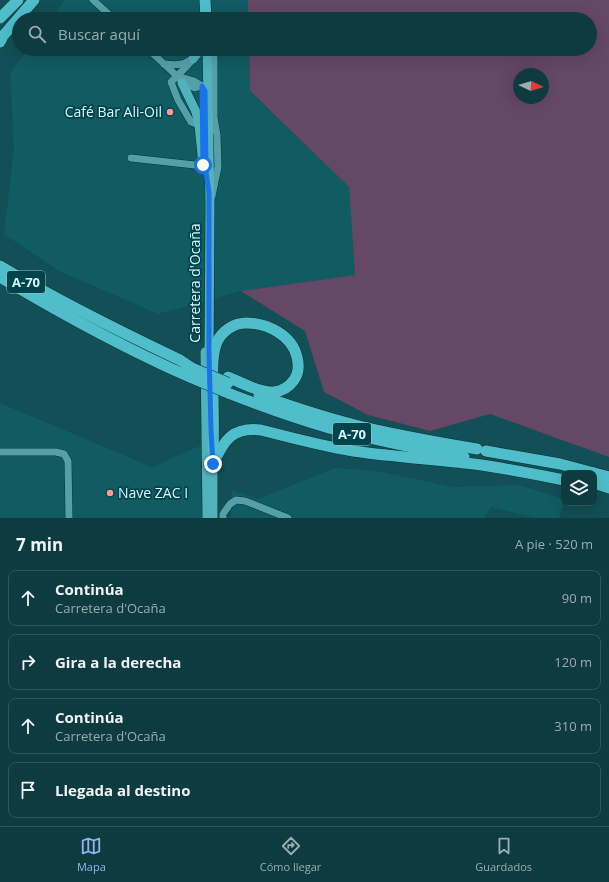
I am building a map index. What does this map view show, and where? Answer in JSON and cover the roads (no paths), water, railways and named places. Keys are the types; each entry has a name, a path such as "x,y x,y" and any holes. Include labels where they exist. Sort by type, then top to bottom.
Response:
{"highway":[{"path":"0,6 8,0"},
{"path":"0,18 18,0"},
{"path":"19,12 34,0"},
{"path":"24,12 34,0"},
{"path":"200,0 201,12"},
{"path":"203,12 205,0"},
{"path":"0,32 12,19"},
{"path":"0,42 12,26"},
{"path":"0,260 40,285 53,296"},
{"name":"A-70","path":"0,266 36,288 180,360 192,369 228,384 284,414 345,432 418,449 560,464 583,470"},
{"name":"A-70","path":"0,277 105,336 173,369 192,369"},
{"path":"0,285 140,359 173,369"},
{"path":"192,369 228,384 266,391 280,391 291,384 296,377 299,362 292,345 284,336 263,325 244,323 237,324 229,328 223,334 218,340 213,355 214,431 212,450"},
{"path":"213,464 223,443 230,436 239,432 255,429 353,451 492,467 561,479"},
{"name":"A-70","path":"482,455 561,474"},
{"name":"A-70","path":"597,474 609,477"},
{"path":"597,484 609,488"},
{"path":"597,488 609,491"}],"main road":[{"name":"Carretera d'Ocaña","path":"202,56 207,518"},
{"path":"206,56 205,82 202,86 205,91 206,172 209,193"},
{"name":"Carretera d'Ocaña","path":"207,56 210,204 209,345 213,464 213,518"},
{"path":"180,79 196,112 199,125 203,165"}],"street":[{"path":"93,0 106,12"},
{"path":"155,56 185,85 192,88 202,86"},
{"path":"210,204 218,167 217,135 214,117 214,56"},
{"path":"164,64 176,65 186,63 193,59"},
{"path":"180,79 187,66 193,59"},
{"path":"131,158 203,165"},
{"path":"0,452 56,452 64,454 68,461 69,518"},
{"path":"223,518 223,514 230,504 236,500 244,501 288,518"}],"place":[{"name":"Café Bar Ali-Oil","path":"170,112"},
{"name":"Nave ZAC I","path":"110,493"}]}
